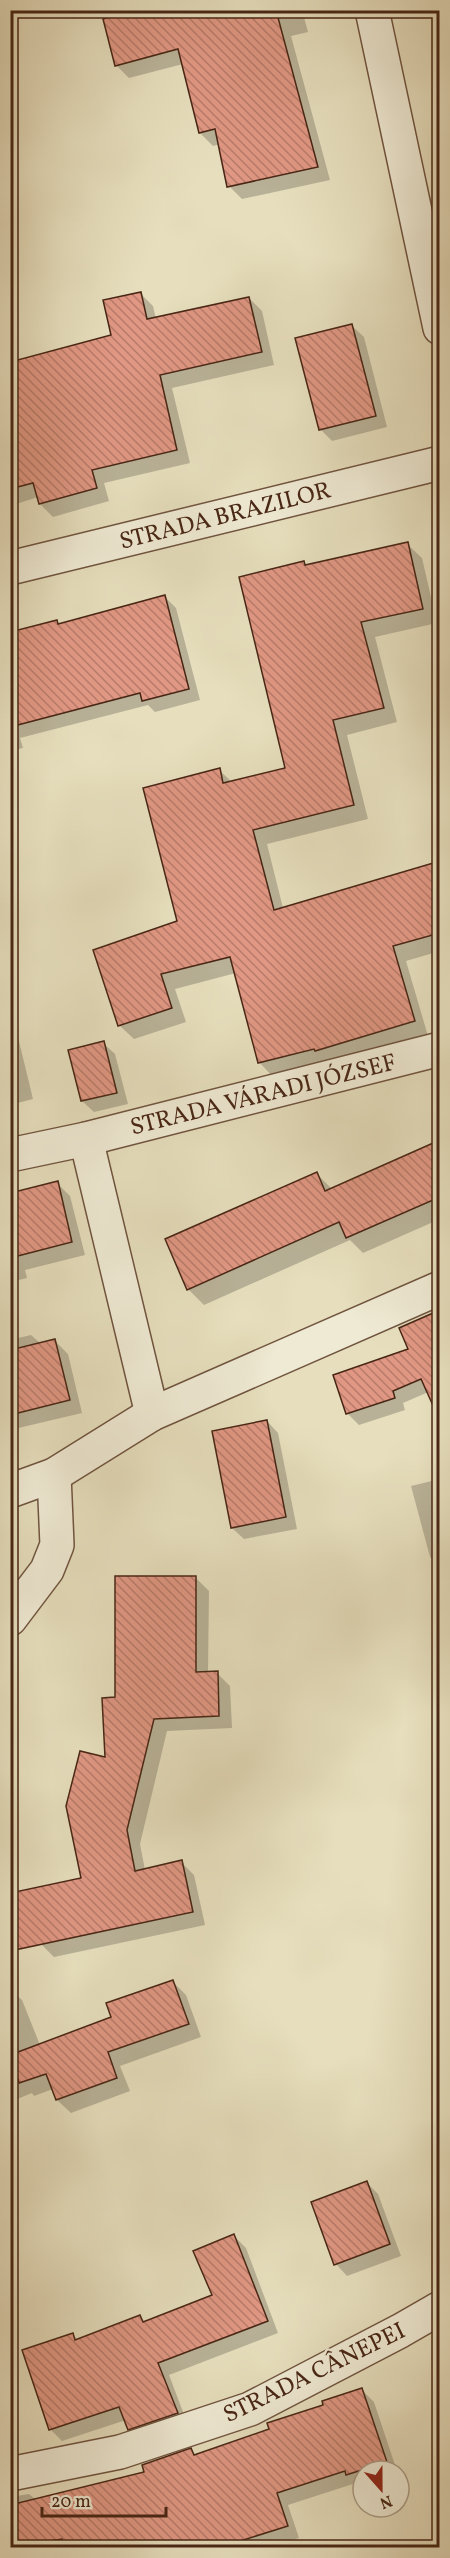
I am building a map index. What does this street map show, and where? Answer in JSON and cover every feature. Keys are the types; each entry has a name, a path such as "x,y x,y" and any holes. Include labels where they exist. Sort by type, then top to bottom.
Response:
{"street":[{"path":"372,10 440,328"},
{"name":"STRADA BRAZILOR","path":"10,568 440,463"},
{"name":"STRADA VÁRADI JÓZSEF","path":"10,1155 86,1139 440,1049"},
{"path":"86,1139 152,1414"},
{"path":"10,1491 54,1474 152,1414 440,1288"},
{"path":"10,1619 47,1570 57,1545 54,1474"},
{"name":"STRADA CÂNEPEI","path":"10,2474 120,2452 249,2409 440,2308"}],"building":[{"path":"136,10 276,10 318,167 227,187 215,129 199,133 178,49 115,66 103,19"},
{"path":"141,292 147,319 249,297 262,352 160,375 177,450 92,470 97,488 39,504 33,483 10,489 10,362 111,335 103,300"},
{"path":"352,324 376,416 319,430 295,338"},
{"path":"408,542 423,609 361,622 384,708 333,720 354,805 253,830 274,910 440,861 440,933 393,946 415,1021 315,1051 314,1049 258,1063 230,957 161,974 172,1008 118,1026 93,950 177,921 143,788 220,768 223,783 285,768 239,577 304,561 305,565"},
{"path":"165,595 189,689 142,701 140,693 10,727 10,632 57,620 58,624"},
{"path":"104,1041 117,1093 81,1101 68,1050"},
{"path":"440,1140 440,1197 346,1238 339,1222 187,1290 165,1239 317,1172 325,1191"},
{"path":"58,1181 72,1242 10,1258 10,1193"},
{"path":"440,1310 440,1421 421,1379 393,1391 395,1398 346,1414 333,1375 408,1349 399,1328"},
{"path":"55,1339 70,1400 10,1415 10,1350"},
{"path":"267,1420 286,1517 231,1528 212,1431"},
{"path":"115,1576 196,1576 196,1672 218,1671 219,1716 154,1719 127,1830 135,1871 182,1860 193,1912 10,1951 10,1893 81,1878 66,1806 80,1751 105,1757 102,1698 115,1697"},
{"path":"173,1980 189,2024 108,2052 117,2078 56,2100 46,2074 19,2083 10,2055 111,2017 106,2003"},
{"path":"367,2181 390,2244 334,2265 311,2202"},
{"path":"234,2234 268,2321 158,2363 178,2413 128,2430 119,2407 49,2430 22,2350 73,2333 75,2340 140,2315 143,2322 212,2295 193,2251"},
{"path":"362,2388 386,2459 351,2459 351,2473 346,2475 345,2471 277,2493 288,2526 221,2547 64,2547 62,2539 10,2547 10,2505 144,2472 142,2465 191,2448 194,2455 269,2429 267,2423 323,2405 322,2401"}]}
